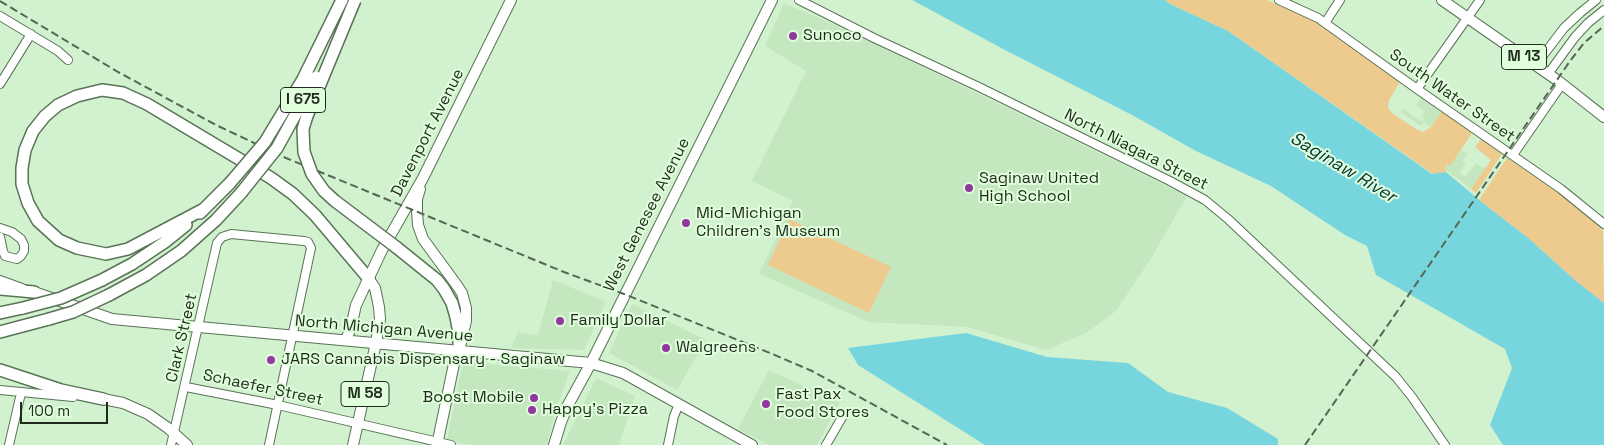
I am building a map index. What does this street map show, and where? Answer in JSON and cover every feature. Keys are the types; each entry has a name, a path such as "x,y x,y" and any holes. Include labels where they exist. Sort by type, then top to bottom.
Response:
{"highway":[{"name":"I 675","path":"0,313 61,298 102,280 132,264 165,242 204,209 230,183 265,142 302,78 342,0"},
{"name":"I 675","path":"0,332 73,312 108,295 146,275 181,251 216,220 241,193 277,148 355,0"},
{"path":"355,0 307,116 303,129 304,152 312,174 324,191 437,280 452,303 459,333 459,351"},
{"path":"204,209 128,250 106,254 77,248 60,240 38,221 28,203 22,184 25,150 33,132 45,116 58,105 77,96 102,90 123,94 148,104 271,178 293,194 315,215 369,278"},
{"path":"0,289 34,292"},
{"path":"0,370 61,390 103,400"}],"main road":[{"name":"Davenport Avenue","path":"346,340 356,305 382,250 423,178 511,0"},
{"name":"West Genesee Avenue","path":"554,445 561,422 772,0"},
{"name":"M 13","path":"1442,0 1562,84 1604,116"},
{"path":"423,178 418,199 418,225 423,239 459,289 466,308 466,322 459,351 455,359 437,444"},
{"name":"M 58","path":"353,445 380,319 375,288 369,278"},
{"name":"North Michigan Avenue","path":"34,292 112,319 591,363 623,373 752,445"},
{"path":"103,400 123,403 138,409 158,421 187,445"}],"street":[{"name":"North Niagara Street","path":"799,0 1170,181 1205,200 1228,218 1396,377 1445,445"},
{"name":"South Water Street","path":"1279,0 1318,18 1568,194 1604,224"},
{"path":"1325,23 1340,0"},
{"path":"1417,89 1480,0"},
{"path":"1535,66 1564,28 1592,1 1604,10 1575,37 1548,74"},
{"path":"0,16 58,50 68,60"},
{"path":"0,84 31,34"},
{"path":"1513,155 1562,84"},
{"path":"0,228 12,232 21,239 24,251 21,256 17,259 5,256 0,237"},
{"name":"Clark Street","path":"172,445 218,243 226,234 304,241 310,244 311,255 294,336"},
{"name":"North Michigan Avenue","path":"0,280 34,292"},
{"path":"269,445 294,336"},
{"name":"Schaefer Street","path":"186,387 278,405 437,444 450,445"},
{"path":"0,390 103,400"},
{"path":"9,445 21,393"},
{"path":"668,445 674,416 679,404"},
{"path":"826,445 844,414"}],"shaded area":[{"path":"1165,0 1267,0 1312,20 1400,82 1389,100 1388,108 1392,113 1416,129 1423,132 1431,127 1442,111 1472,133 1451,165 1447,165 1445,168 1446,172 1433,174 1228,31"},
{"name":"Saginaw United High School","path":"784,3 862,37 1187,196 1150,260 1116,311 1086,333 1046,350 967,327 869,322 759,274 793,201 752,181 806,71 765,46"},
{"path":"1422,97 1442,111 1431,127 1424,122 1421,126 1400,112 1403,109 1422,122 1424,118 1422,116 1425,111 1416,105"},
{"path":"1481,139 1502,154 1476,193 1471,189 1491,160 1475,147"},
{"path":"1461,150 1467,154 1462,161 1466,163 1460,172 1465,177 1476,163 1486,168 1471,189 1445,168 1447,165 1451,165"},
{"path":"1507,158 1566,198 1603,230 1604,303 1576,281 1527,237 1479,200"},
{"path":"789,219 891,267 869,313 768,265"},
{"path":"553,280 606,302 584,350 511,348 518,332 538,335"},
{"path":"632,304 706,340 677,390 609,353"},
{"path":"463,362 570,371 554,415 547,445 469,445 447,440"},
{"path":"769,370 840,403 817,445 769,445 738,429"},
{"path":"596,378 635,396 619,445 563,445"}],"water":[{"name":"Saginaw River","path":"912,0 1165,0 1228,31 1432,174 1446,172 1527,237 1576,281 1604,303 1604,445 1503,445 1490,425 1512,368 1505,349 1376,275 1367,246 1345,235 1271,186 1196,151 1134,116"},
{"path":"966,333 1047,357 1128,363 1168,392 1227,408 1278,439 1278,445 985,445 858,365 848,348"}],"railway":[{"path":"0,1 118,72 216,125 286,158 812,371 947,445"},
{"path":"1305,445 1570,61 1584,43 1604,26"}],"place":[{"name":"Sunoco","path":"793,36"},
{"name":"Saginaw United High School","path":"969,188"},
{"name":"Mid-Michigan Children's Museum","path":"686,223"},
{"name":"Family Dollar","path":"560,321"},
{"name":"Walgreens","path":"666,348"},
{"name":"JARS Cannabis Dispensary - Saginaw","path":"271,360"},
{"name":"Boost Mobile","path":"534,398"},
{"name":"Fast Pax Food Stores","path":"766,404"},
{"name":"Happy's Pizza","path":"532,410"}]}
